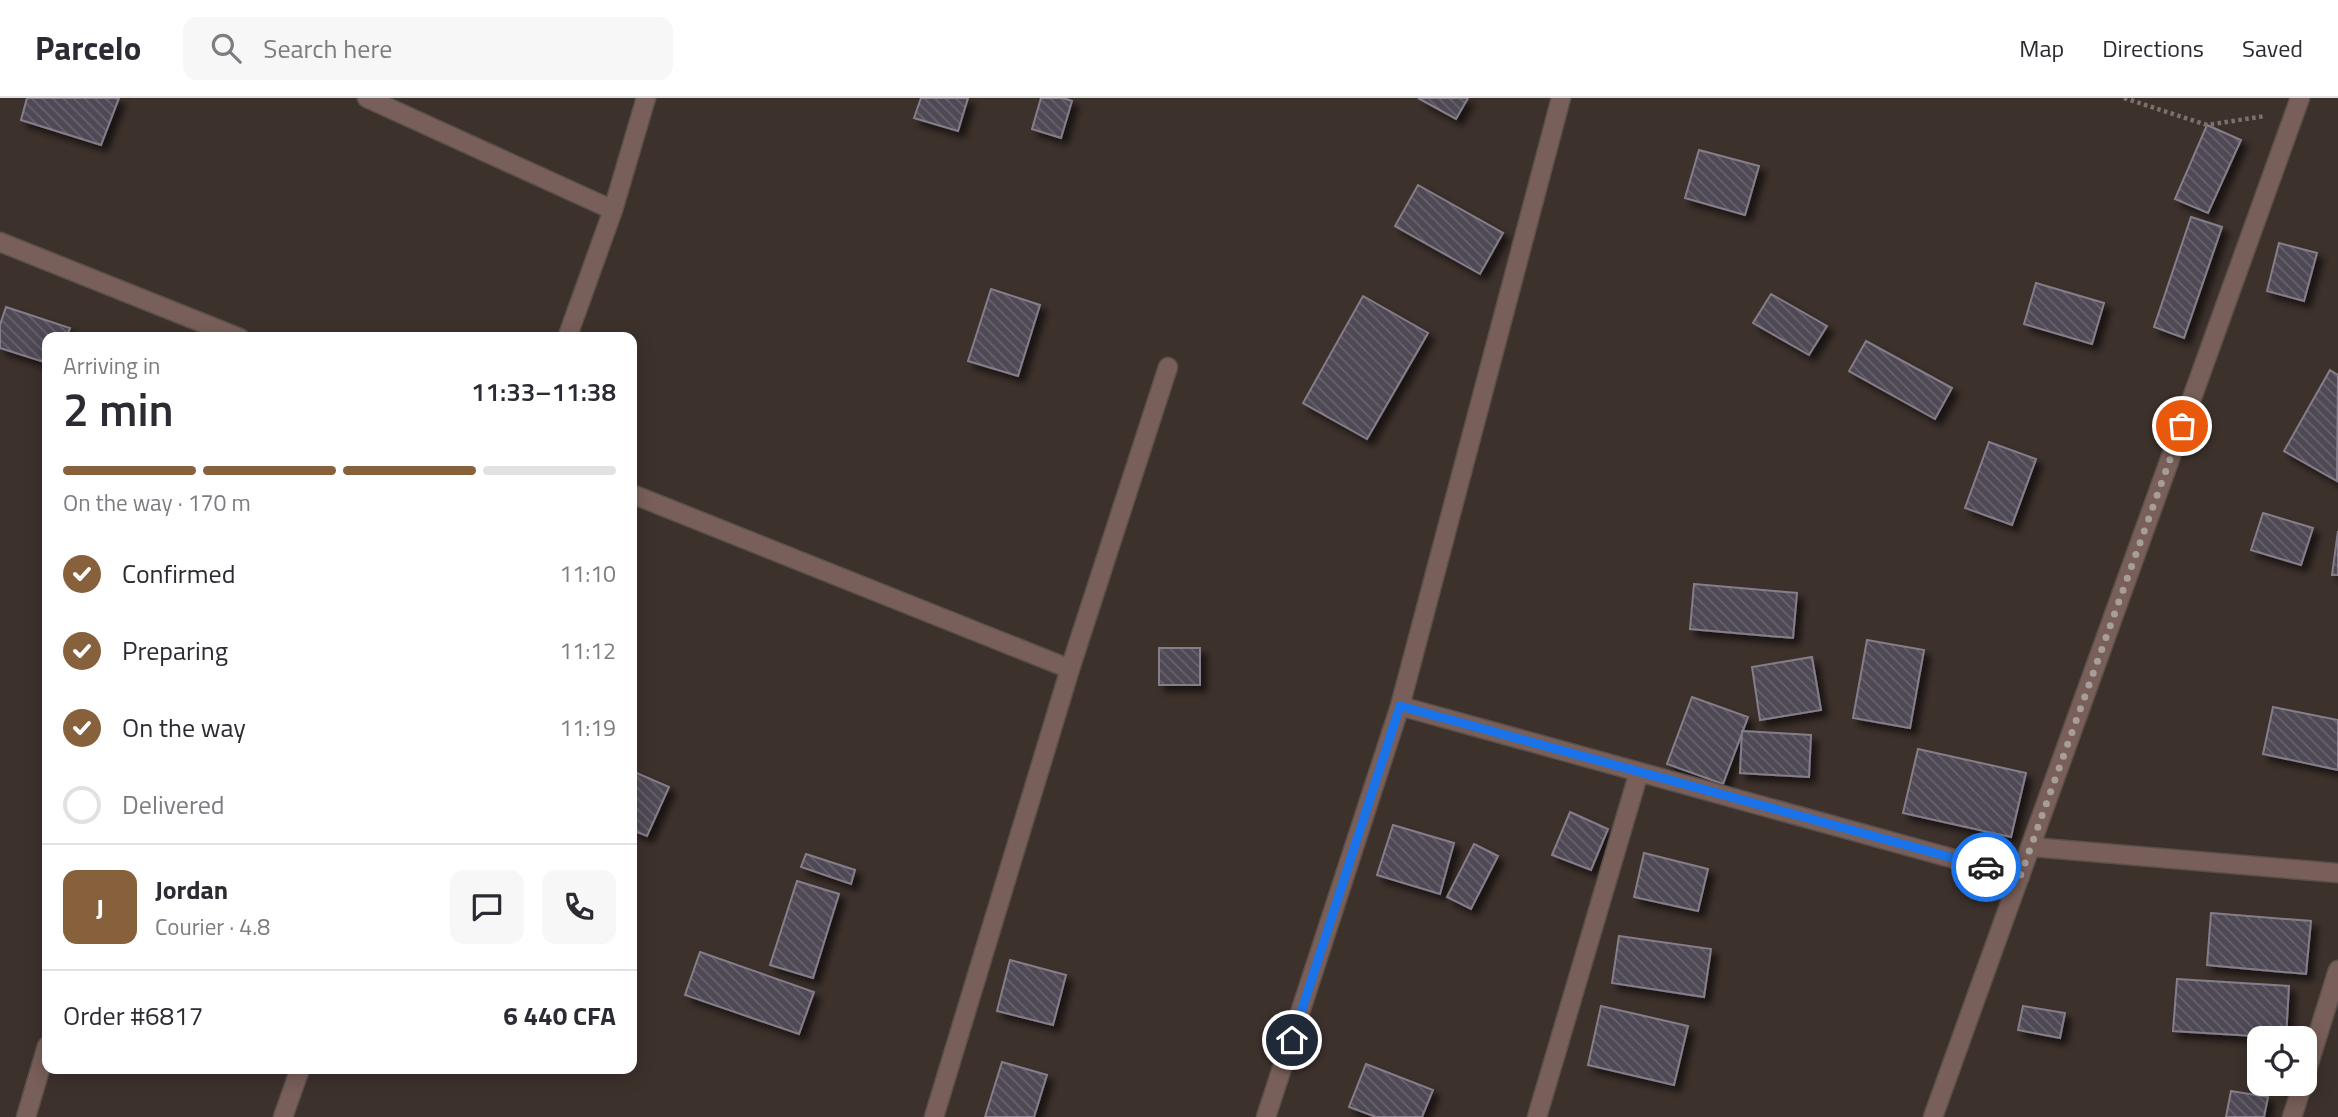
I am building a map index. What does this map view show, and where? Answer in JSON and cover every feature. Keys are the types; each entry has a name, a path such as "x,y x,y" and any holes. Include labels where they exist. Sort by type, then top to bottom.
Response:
{"street":[{"path":"367,98 613,210"},
{"path":"569,332 613,210 646,98"},
{"path":"1266,1117 1400,706 1561,98"},
{"path":"1933,1117 2298,104"},
{"path":"0,242 225,332"},
{"path":"934,1117 1070,669 1168,367"},
{"path":"637,496 1070,669"},
{"path":"1400,706 2020,877"},
{"path":"1537,1117 1639,772"},
{"path":"2031,847 2338,873"},
{"path":"2317,1037 2338,970"},
{"path":"26,1117 42,1063"},
{"path":"283,1117 298,1074"},
{"path":"2292,1117 2299,1096"}],"path":[{"path":"2124,98 2207,125 2298,104"}],"building":[{"path":"27,98 119,98 101,145 21,120"},
{"path":"921,98 968,98 958,131 914,118"},
{"path":"1041,98 1063,98 1072,101 1061,138 1032,129"},
{"path":"1418,98 1468,98 1456,119"},
{"path":"2207,125 2241,140 2208,213 2175,199"},
{"path":"1699,150 1759,166 1745,215 1685,198"},
{"path":"1418,185 1503,233 1480,274 1395,226"},
{"path":"2191,217 2222,227 2184,338 2154,327"},
{"path":"2279,243 2317,253 2304,301 2267,291"},
{"path":"2036,283 2104,303 2092,344 2024,324"},
{"path":"991,289 1040,305 1018,376 968,361"},
{"path":"1771,294 1827,326 1809,355 1753,323"},
{"path":"1363,296 1428,333 1367,439 1303,403"},
{"path":"6,307 70,328 68,332 42,332 42,361 0,348 0,325"},
{"path":"1866,341 1952,388 1935,419 1849,371"},
{"path":"2330,370 2338,375 2337,481 2284,451"},
{"path":"1989,442 2036,459 2012,525 1965,508"},
{"path":"2263,513 2313,528 2301,565 2251,550"},
{"path":"2338,531 2338,575 2332,575"},
{"path":"1694,584 1797,593 1793,638 1690,629"},
{"path":"1867,640 1924,650 1910,728 1853,718"},
{"path":"1159,648 1200,648 1200,685 1159,685"},
{"path":"1812,657 1821,710 1760,720 1752,667"},
{"path":"1692,697 1748,717 1723,784 1667,764"},
{"path":"2273,707 2338,720 2338,770 2263,754"},
{"path":"1742,731 1811,735 1809,777 1740,773"},
{"path":"1918,749 2026,773 2011,837 1903,813"},
{"path":"637,773 669,787 647,836 637,832"},
{"path":"1570,812 1608,829 1591,870 1552,855"},
{"path":"1393,825 1454,843 1440,894 1377,875"},
{"path":"1474,844 1498,856 1471,909 1447,897"},
{"path":"1644,853 1708,869 1698,911 1634,897"},
{"path":"806,854 855,870 851,884 801,867"},
{"path":"797,881 839,894 813,978 770,965"},
{"path":"2211,913 2311,921 2306,974 2207,965"},
{"path":"1619,936 1711,949 1704,997 1612,983"},
{"path":"700,952 814,992 799,1034 685,995"},
{"path":"1010,960 1066,975 1053,1025 997,1011"},
{"path":"2177,979 2289,986 2287,1026 2247,1026 2247,1036 2173,1031"},
{"path":"1601,1006 1688,1026 1674,1085 1588,1065"},
{"path":"2023,1006 2065,1013 2060,1038 2018,1030"},
{"path":"1002,1062 1047,1075 1034,1117 985,1117"},
{"path":"1366,1064 1433,1090 1422,1117 1376,1117 1349,1107"},
{"path":"2231,1091 2247,1094 2247,1096 2268,1097 2264,1117 2226,1117"}],"way so far":[{"path":"1986,867 2020,877 2182,426"}],"route":[{"path":"1292,1040 1400,706 1986,867"}]}
